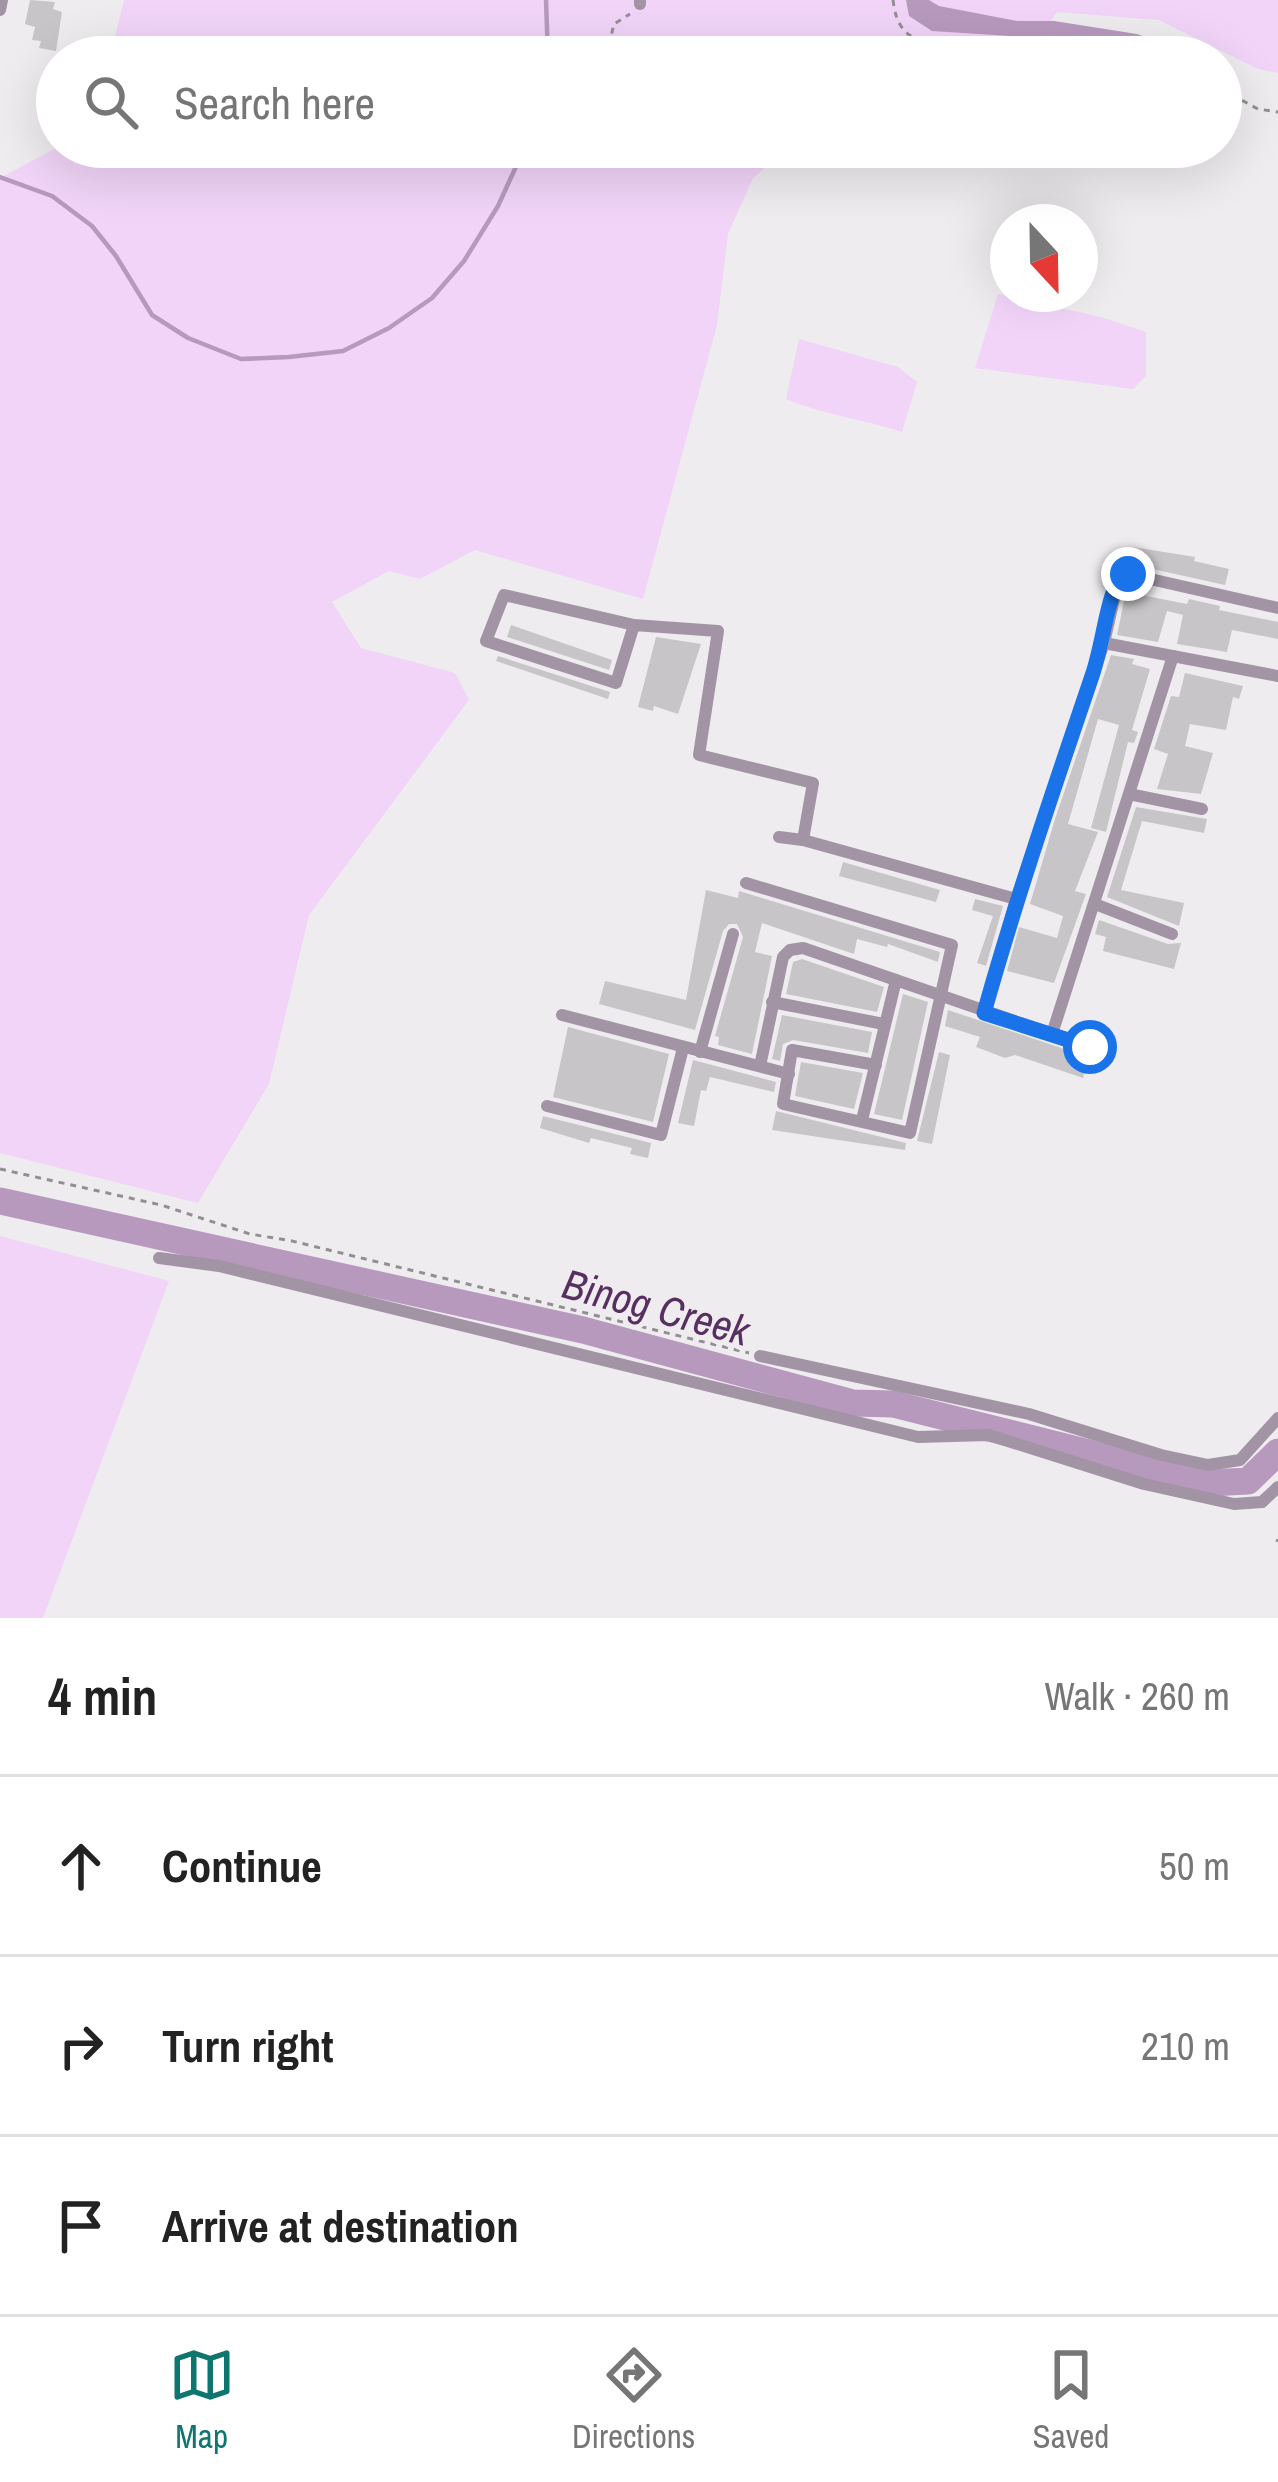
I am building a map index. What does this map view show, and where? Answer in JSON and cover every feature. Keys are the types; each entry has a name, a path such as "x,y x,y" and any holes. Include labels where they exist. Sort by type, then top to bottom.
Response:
{"street":[{"path":"0,10 2,0"},
{"path":"984,1013 1016,899 1104,643 1119,577 1128,574 1278,608"},
{"path":"634,625 616,683 486,641 504,595 634,625 718,631 699,755 813,783 803,840"},
{"path":"1104,643 1278,676"},
{"path":"1052,1034 1173,656"},
{"path":"1129,794 1202,809"},
{"path":"779,837 1016,899"},
{"path":"746,883 952,945 910,1133 783,1104 793,1050 876,1065"},
{"path":"1095,904 1172,934"},
{"path":"700,1052 733,934"},
{"path":"760,1066 784,957 790,950 803,948 1090,1047"},
{"path":"862,1120 896,980"},
{"path":"772,1002 884,1024"},
{"path":"562,1015 789,1074"},
{"path":"547,1106 661,1135 683,1048"},
{"path":"160,1258 305,1286 918,1437 989,1436 1144,1484 1234,1504 1262,1502 1278,1486"},
{"path":"760,1356 1029,1414 1208,1465 1240,1460 1278,1418"}],"path":[{"path":"893,0 896,19 910,36"},
{"path":"611,36 614,24 640,2"},
{"path":"1242,100 1278,112"},
{"path":"0,1169 760,1356"}],"shaded area":[{"path":"124,0 1278,0 1278,73 1242,61 1242,36 1191,36 1159,20 1057,12 1040,36 115,36"},
{"path":"906,0 929,0 1017,21 1054,21 1142,36 932,31 909,16"},
{"path":"36,159 36,168 765,168 753,178 728,234 717,325 643,599 475,550 420,579 389,571 332,602 361,648 455,673 469,700 309,915 269,1084 198,1203 0,1153 0,178"},
{"path":"992,312 1079,312 1146,332 1146,376 1133,389 975,368"},
{"path":"799,339 898,367 917,382 902,432 786,399"},
{"path":"0,1236 169,1281 43,1618 0,1618"}],"building":[{"path":"30,0 55,2 53,9 62,12 58,36 32,40 35,27 25,24"},
{"path":"1133,547 1195,557 1194,561 1229,569 1225,585 1130,564"},
{"path":"1126,592 1187,604 1189,599 1278,622 1278,639 1232,630 1227,652 1177,644 1183,615 1167,611 1158,642 1117,635"},
{"path":"511,625 612,660 609,670 507,637"},
{"path":"656,637 701,644 678,714 654,706 653,711 638,707"},
{"path":"1111,655 1134,659 1132,664 1150,669 1132,730 1138,732 1134,743 1128,742 1106,832 1091,828 1119,725 1098,719 1068,824 1098,832 1075,891 1086,894 1054,983 1007,971 1019,927 1057,938 1063,916 1030,904"},
{"path":"498,656 610,692 608,699 496,661"},
{"path":"1185,673 1243,686 1239,699 1233,697 1226,730 1190,724 1185,746 1213,753 1201,794 1157,789 1168,754 1154,749 1171,696 1179,697"},
{"path":"1136,807 1207,819 1204,833 1142,821 1121,890 1184,903 1179,926 1107,897"},
{"path":"843,862 940,890 936,902 839,876"},
{"path":"706,890 738,898 739,891 940,952 938,962 888,944 857,939 854,954 762,923 755,952 772,956 752,1054 718,1045 715,1036 743,937 737,924 723,931 695,1030 599,1004 605,981 686,1000"},
{"path":"975,899 1003,906 986,966 977,963 993,916 972,910"},
{"path":"1099,920 1168,944 1181,943 1174,969 1103,951 1106,937 1095,934"},
{"path":"802,959 884,987 877,1012 786,994 793,962"},
{"path":"903,994 928,1002 902,1120 874,1114"},
{"path":"948,1010 1088,1057 1083,1078 976,1047 980,1037 945,1026"},
{"path":"782,1015 872,1032 868,1053 793,1040 783,1044 780,1061 772,1059"},
{"path":"568,1027 669,1054 653,1122 553,1097"},
{"path":"939,1052 950,1055 932,1144 917,1141"},
{"path":"693,1060 776,1082 774,1092 710,1077 706,1091 701,1090 694,1126 678,1123"},
{"path":"801,1062 863,1073 854,1109 795,1096"},
{"path":"776,1111 906,1143 905,1150 772,1130"},
{"path":"543,1116 651,1143 648,1158 630,1154 632,1148 591,1138 589,1143 540,1128"}],"waterway":[{"path":"546,0 547,36"},
{"path":"0,177 52,196 92,226 152,315 188,338 241,359 343,351 389,328 432,298 464,261 515,168"},
{"name":"Binog Creek","path":"0,1201 583,1330 853,1403 893,1404 1209,1483 1248,1481 1278,1452"}],"route":[{"path":"1090,1047 984,1013 1016,899 1104,643 1114,587 1119,577 1128,574"}]}
